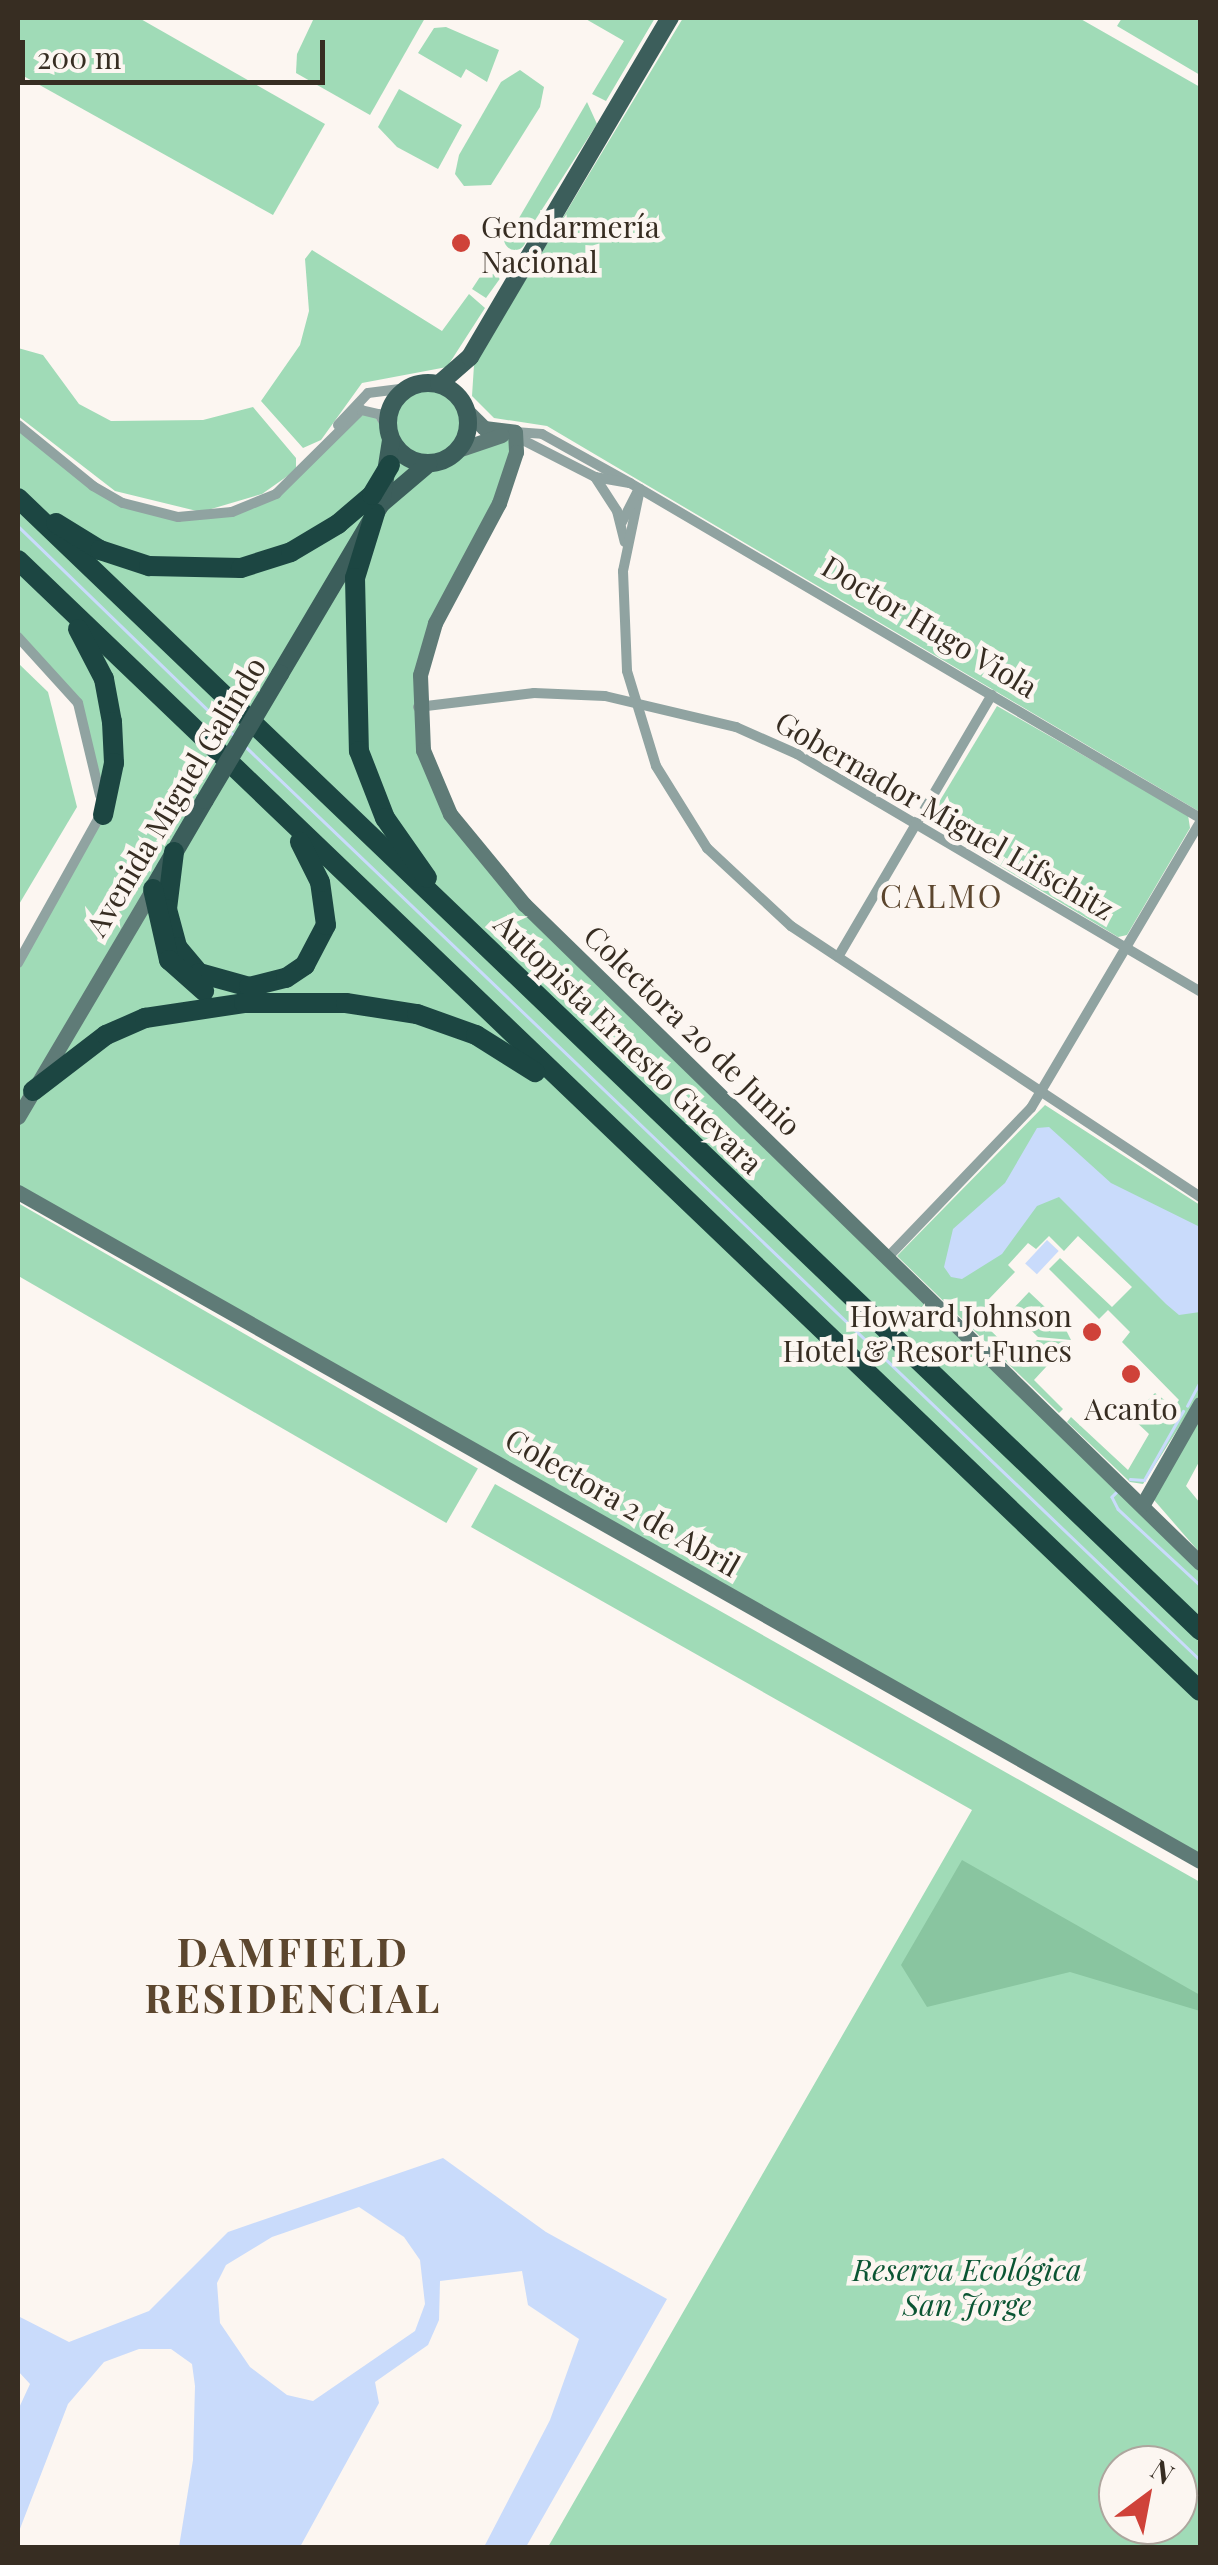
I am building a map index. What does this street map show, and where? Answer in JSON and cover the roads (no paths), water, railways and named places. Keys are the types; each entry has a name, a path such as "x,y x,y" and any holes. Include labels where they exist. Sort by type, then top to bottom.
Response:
{"highway":[{"path":"18,498 122,558 214,571 270,560 315,539 359,508 390,465"},
{"name":"Autopista Ernesto Guevara","path":"18,498 1200,1630"},
{"path":"378,509 355,578 359,751 399,840 479,942"},
{"path":"18,560 1200,1691"},
{"path":"50,592 104,679 114,744 102,815"},
{"path":"174,852 167,909 187,961 218,983 275,982 305,965 326,924 320,882 282,815"},
{"path":"152,889 161,942 180,974 207,993 244,1003"},
{"path":"33,1091 106,1035 146,1018 244,1003 346,1003 441,1020 575,1097"}],"main road":[{"path":"470,357 465,408 468,431 458,450 428,464 406,457 389,435 389,410 408,388 439,384 470,357 670,18"},
{"path":"439,384 465,408"},
{"name":"Doctor Hugo Viola","path":"465,408 484,428 515,434"},
{"name":"Doctor Hugo Viola","path":"458,450 515,434"},
{"name":"Colectora 20 de Junio","path":"515,434 508,483 426,648 417,708 438,792 492,869 1200,1563"},
{"name":"Avenida Miguel Galindo","path":"18,1117 378,509 390,465 389,435"},
{"name":"Avenida Miguel Galindo","path":"378,509 428,464"},
{"name":"Colectora 2 de Abril","path":"18,1192 1200,1862"},
{"path":"1143,1504 1200,1404"}],"street":[{"path":"334,436 354,400 408,388"},
{"path":"18,425 92,486 178,517 257,504 296,480 361,410 378,414 389,435"},
{"name":"Doctor Hugo Viola","path":"515,434 595,476 635,486"},
{"name":"Doctor Hugo Viola","path":"515,434 542,434 635,486 1200,820"},
{"path":"595,476 622,526 626,543"},
{"path":"622,526 635,486"},
{"path":"635,486 626,543 623,634 634,700 656,766 707,848 765,906 1200,1197"},
{"path":"18,637 78,703 95,752 102,815 18,964"},
{"name":"Gobernador Miguel Lifschitz","path":"417,708 534,693 634,700 702,714 769,740 1200,991"},
{"path":"838,957 992,695"},
{"path":"888,1257 1042,1092 1200,820"}],"water":[{"path":"1049,1127 1111,1183 1200,1227 1200,1312 1179,1315 1059,1197 1037,1206 1002,1254 962,1279 951,1277 944,1267 953,1229 1005,1183 1037,1128"},
{"path":"1047,1240 1059,1251 1037,1274 1025,1263"},
{"path":"443,2158 546,2232 667,2299 526,2547 484,2547 550,2420 579,2339 528,2305 522,2271 440,2281 439,2320 428,2345 375,2382 379,2403 300,2547 179,2547 193,2460 195,2386 192,2364 171,2349 139,2349 104,2362 68,2404 18,2534 18,2410 30,2384 18,2371 18,2316 69,2342 149,2311 228,2232","holes":["359,2207 404,2237 420,2260 425,2304 415,2331 313,2401 287,2395 250,2367 220,2323 217,2283 226,2265 272,2237"]}],"waterway":[{"path":"18,526 236,737"},
{"path":"245,746 1200,1660"},
{"path":"1187,1406 1200,1382"},
{"path":"1130,1479 1144,1480 1183,1411"},
{"path":"1117,1492 1112,1497 1118,1509 1200,1585"}],"place":[{"name":"Gendarmería Nacional","path":"461,243"},
{"name":"Howard Johnson Hotel & Resort Funes","path":"1092,1332"},
{"name":"Acanto","path":"1131,1374"}],"district":[{"name":"CALMO","path":"942,895"},
{"name":"DAMFIELD RESIDENCIAL","path":"293,1974"}],"park label":[{"name":"Reserva Ecológica San Jorge","path":"967,2286"}]}
